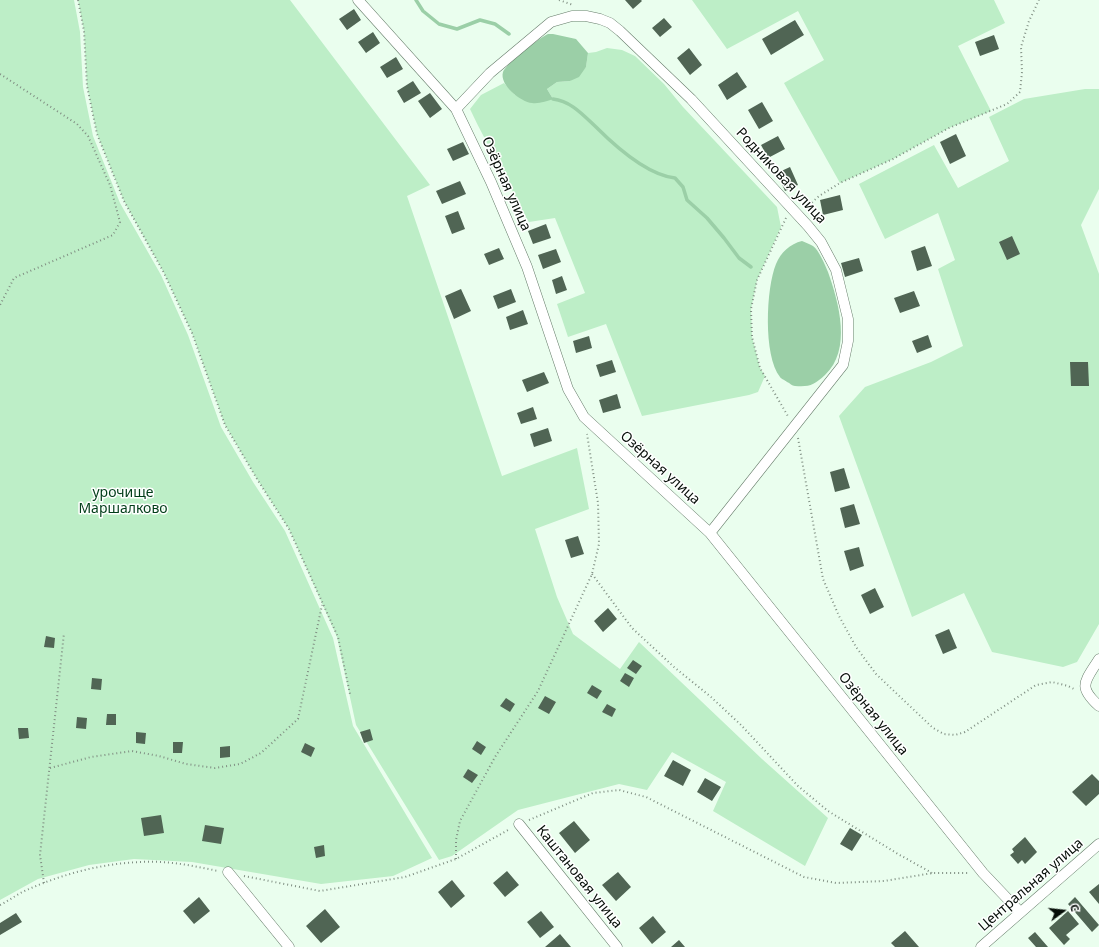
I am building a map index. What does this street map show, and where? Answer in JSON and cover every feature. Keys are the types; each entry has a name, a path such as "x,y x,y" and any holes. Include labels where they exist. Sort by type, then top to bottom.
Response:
{"street":[{"name":"Озёрная улица","path":"358,0 456,109 491,182 524,260 568,389 584,417 710,533 983,873 1020,912"},
{"name":"Родниковая улица","path":"456,109 490,73 551,22 572,16 586,16 600,19 610,23 620,30 691,100 808,226 821,242 836,270 848,319 848,341 843,365 710,533"},
{"path":"1099,659 1085,686 1089,697 1099,706"},
{"name":"Каштановая улица","path":"519,824 617,947"},
{"name":"Центральная улица","path":"981,947 1099,844"},
{"path":"228,872 289,947"}],"path":[{"path":"78,0 84,31 87,86 97,134 124,201 164,273 192,333 225,425 289,529 338,637 350,694"},
{"path":"1039,0 1029,21 1021,47 1022,72 1020,92 1008,104 948,128 893,159 840,183 794,211 757,280 751,309 752,337 760,368 794,427 800,442 823,579 839,616 856,647 876,674 933,728 944,734 955,735 965,732 1036,685 1052,682 1068,686 1089,697"},
{"path":"0,74 77,124 88,136 110,184 120,222 113,235 14,278 0,306"},
{"path":"456,859 456,840 460,821 496,757 538,691 592,574 599,544 598,503 592,458 584,417"},
{"path":"592,574 632,628 674,667 711,697 741,725 798,786 828,812 933,873"},
{"path":"50,768 91,757 132,751 159,756 186,764 215,768 240,764 261,753 298,719 322,604"},
{"path":"44,883 40,855 64,633"},
{"path":"0,905 29,889 66,875 100,867 131,863 160,862 190,865 320,891 406,877 456,859 519,824 593,793 619,790 646,797 804,877 836,883 884,881 933,873 983,873"}],"green space":[{"name":"урочище Маршалково","path":"0,0 74,0 80,32 83,87 93,136 120,203 161,275 188,335 221,427 253,482 285,531 333,638 353,726 432,858 393,876 321,884 192,862 134,859 89,865 38,879 0,900"},
{"path":"78,0 290,0 430,185 407,196 502,476 577,448 589,509 535,529 557,597 573,634 620,669 639,642 762,759 828,818 805,866 713,811 726,782 672,752 647,790 619,784 518,810 452,856 439,860 356,725 337,637 289,529 225,425 192,333 164,273 124,201 97,134 87,86 84,31"},
{"path":"692,0 994,0 1005,23 958,46 991,111 949,128 893,159 840,183 784,83 824,60 798,11 727,49"},
{"path":"607,48 622,50 635,56 664,84 683,107 777,207 781,227 757,280 751,309 752,337 760,368 765,376 758,392 642,416 606,324 568,337 557,304 585,293 555,218 529,222 470,109 481,95 504,83 515,95 553,99 547,89 557,82 570,81 586,67 588,53"},
{"path":"1085,89 1099,89 1099,189 1081,225 1099,274 1099,624 1077,662 1063,667 992,652 964,593 912,617 839,416 865,387 931,362 963,346 938,269 955,260 938,213 885,239 859,184 934,145 958,188 1009,161 989,117 1024,99"}],"shaded area":[{"path":"548,34 576,39 588,53 586,67 579,77 570,81 557,82 547,89 553,99 537,103 527,102 512,92 504,82 503,72 510,63 523,52"},
{"path":"802,241 812,245 815,248 822,258 828,272 839,312 841,340 833,365 825,375 812,385 793,386 780,377 775,367 771,354 769,338 768,305 773,275 780,256 786,249"}],"building":[{"path":"625,0 641,0 642,1 633,9"},
{"path":"354,9 361,20 347,30 339,19"},
{"path":"664,18 672,27 660,37 652,28"},
{"path":"795,20 804,35 771,55 762,39"},
{"path":"373,32 380,43 366,53 358,42"},
{"path":"994,35 999,49 980,56 975,42"},
{"path":"689,48 702,65 690,75 677,58"},
{"path":"396,57 403,69 387,78 380,67"},
{"path":"737,72 747,87 727,100 718,85"},
{"path":"413,81 421,93 404,103 397,91"},
{"path":"430,93 442,109 430,118 418,101"},
{"path":"762,102 773,121 759,129 748,110"},
{"path":"956,134 966,156 950,164 940,142"},
{"path":"778,136 785,149 768,158 761,145"},
{"path":"463,142 469,154 453,161 447,149"},
{"path":"790,167 798,185 785,191 777,173"},
{"path":"460,181 466,194 442,204 436,191"},
{"path":"840,195 843,210 823,215 820,200"},
{"path":"458,211 465,229 452,234 445,216"},
{"path":"546,224 551,238 533,244 528,231"},
{"path":"1012,236 1020,254 1007,260 999,242"},
{"path":"925,246 932,266 917,271 911,251"},
{"path":"499,248 504,259 489,265 484,254"},
{"path":"556,249 561,262 543,269 538,255"},
{"path":"859,258 863,271 845,277 841,263"},
{"path":"562,276 567,290 556,294 552,280"},
{"path":"461,289 471,311 454,319 445,296"},
{"path":"511,289 516,302 498,309 493,296"},
{"path":"914,291 920,306 900,313 894,298"},
{"path":"523,310 528,324 510,330 506,317"},
{"path":"928,335 932,347 917,353 912,341"},
{"path":"589,336 592,348 576,353 573,341"},
{"path":"612,360 616,372 600,377 596,365"},
{"path":"1070,362 1088,362 1089,386 1071,386"},
{"path":"544,372 549,383 527,392 522,380"},
{"path":"617,394 621,408 603,413 599,400"},
{"path":"533,407 537,419 521,424 517,413"},
{"path":"548,428 552,441 534,447 530,434"},
{"path":"844,468 850,488 835,492 830,472"},
{"path":"854,504 860,524 845,528 840,508"},
{"path":"578,536 584,554 571,558 565,540"},
{"path":"859,547 864,566 850,571 844,551"},
{"path":"875,588 884,607 870,614 861,595"},
{"path":"608,608 617,619 603,632 594,621"},
{"path":"949,629 957,648 943,654 935,635"},
{"path":"46,636 55,638 54,648 44,647"},
{"path":"633,660 642,666 636,674 627,668"},
{"path":"625,673 634,678 629,687 620,681"},
{"path":"92,678 102,679 101,690 91,689"},
{"path":"592,685 602,691 597,699 587,693"},
{"path":"545,696 556,702 549,714 538,708"},
{"path":"506,698 515,704 510,712 500,706"},
{"path":"607,704 616,709 612,717 602,712"},
{"path":"107,714 116,714 116,725 106,725"},
{"path":"77,717 87,718 86,729 76,728"},
{"path":"18,728 28,728 29,738 19,739"},
{"path":"370,729 373,740 364,743 360,732"},
{"path":"136,732 146,733 145,744 136,743"},
{"path":"477,741 486,747 481,755 472,749"},
{"path":"173,742 183,742 182,753 173,753"},
{"path":"305,743 315,748 311,757 301,752"},
{"path":"230,746 230,757 220,758 220,747"},
{"path":"673,760 691,770 683,786 664,776"},
{"path":"468,769 478,775 472,783 463,777"},
{"path":"1092,774 1099,781 1099,794 1086,806 1072,792"},
{"path":"705,778 721,787 712,801 697,792"},
{"path":"161,815 164,833 144,836 141,818"},
{"path":"574,821 590,840 575,853 559,833"},
{"path":"205,825 224,828 221,844 202,841"},
{"path":"850,828 862,835 852,851 840,844"},
{"path":"1025,837 1037,852 1025,864 1022,860 1018,864 1010,855 1014,852 1012,849"},
{"path":"324,845 325,856 316,858 314,847"},
{"path":"507,871 519,885 505,897 493,883"},
{"path":"618,872 631,887 616,901 602,885"},
{"path":"452,880 465,896 451,908 438,892"},
{"path":"1099,884 1099,904 1089,892"},
{"path":"199,897 210,911 194,924 183,911"},
{"path":"1075,897 1099,925 1092,932 1068,904"},
{"path":"325,909 340,927 321,943 306,926"},
{"path":"541,911 554,927 540,938 527,922"},
{"path":"1068,911 1079,924 1066,935 1070,939 1064,945 1049,928"},
{"path":"16,913 22,922 0,935 0,923"},
{"path":"653,916 666,932 652,944 639,928"},
{"path":"905,931 919,947 895,947 891,943"},
{"path":"1035,932 1048,947 1036,947 1028,938"},
{"path":"560,934 571,947 545,947"},
{"path":"679,940 685,947 671,947"}],"waterway":[{"path":"416,0 423,11 439,24 457,29 480,20 495,24 509,34"},
{"path":"553,99 559,100 576,109 622,151 643,166 665,176 675,178 683,187 687,200 707,218 739,258 751,267"}]}
